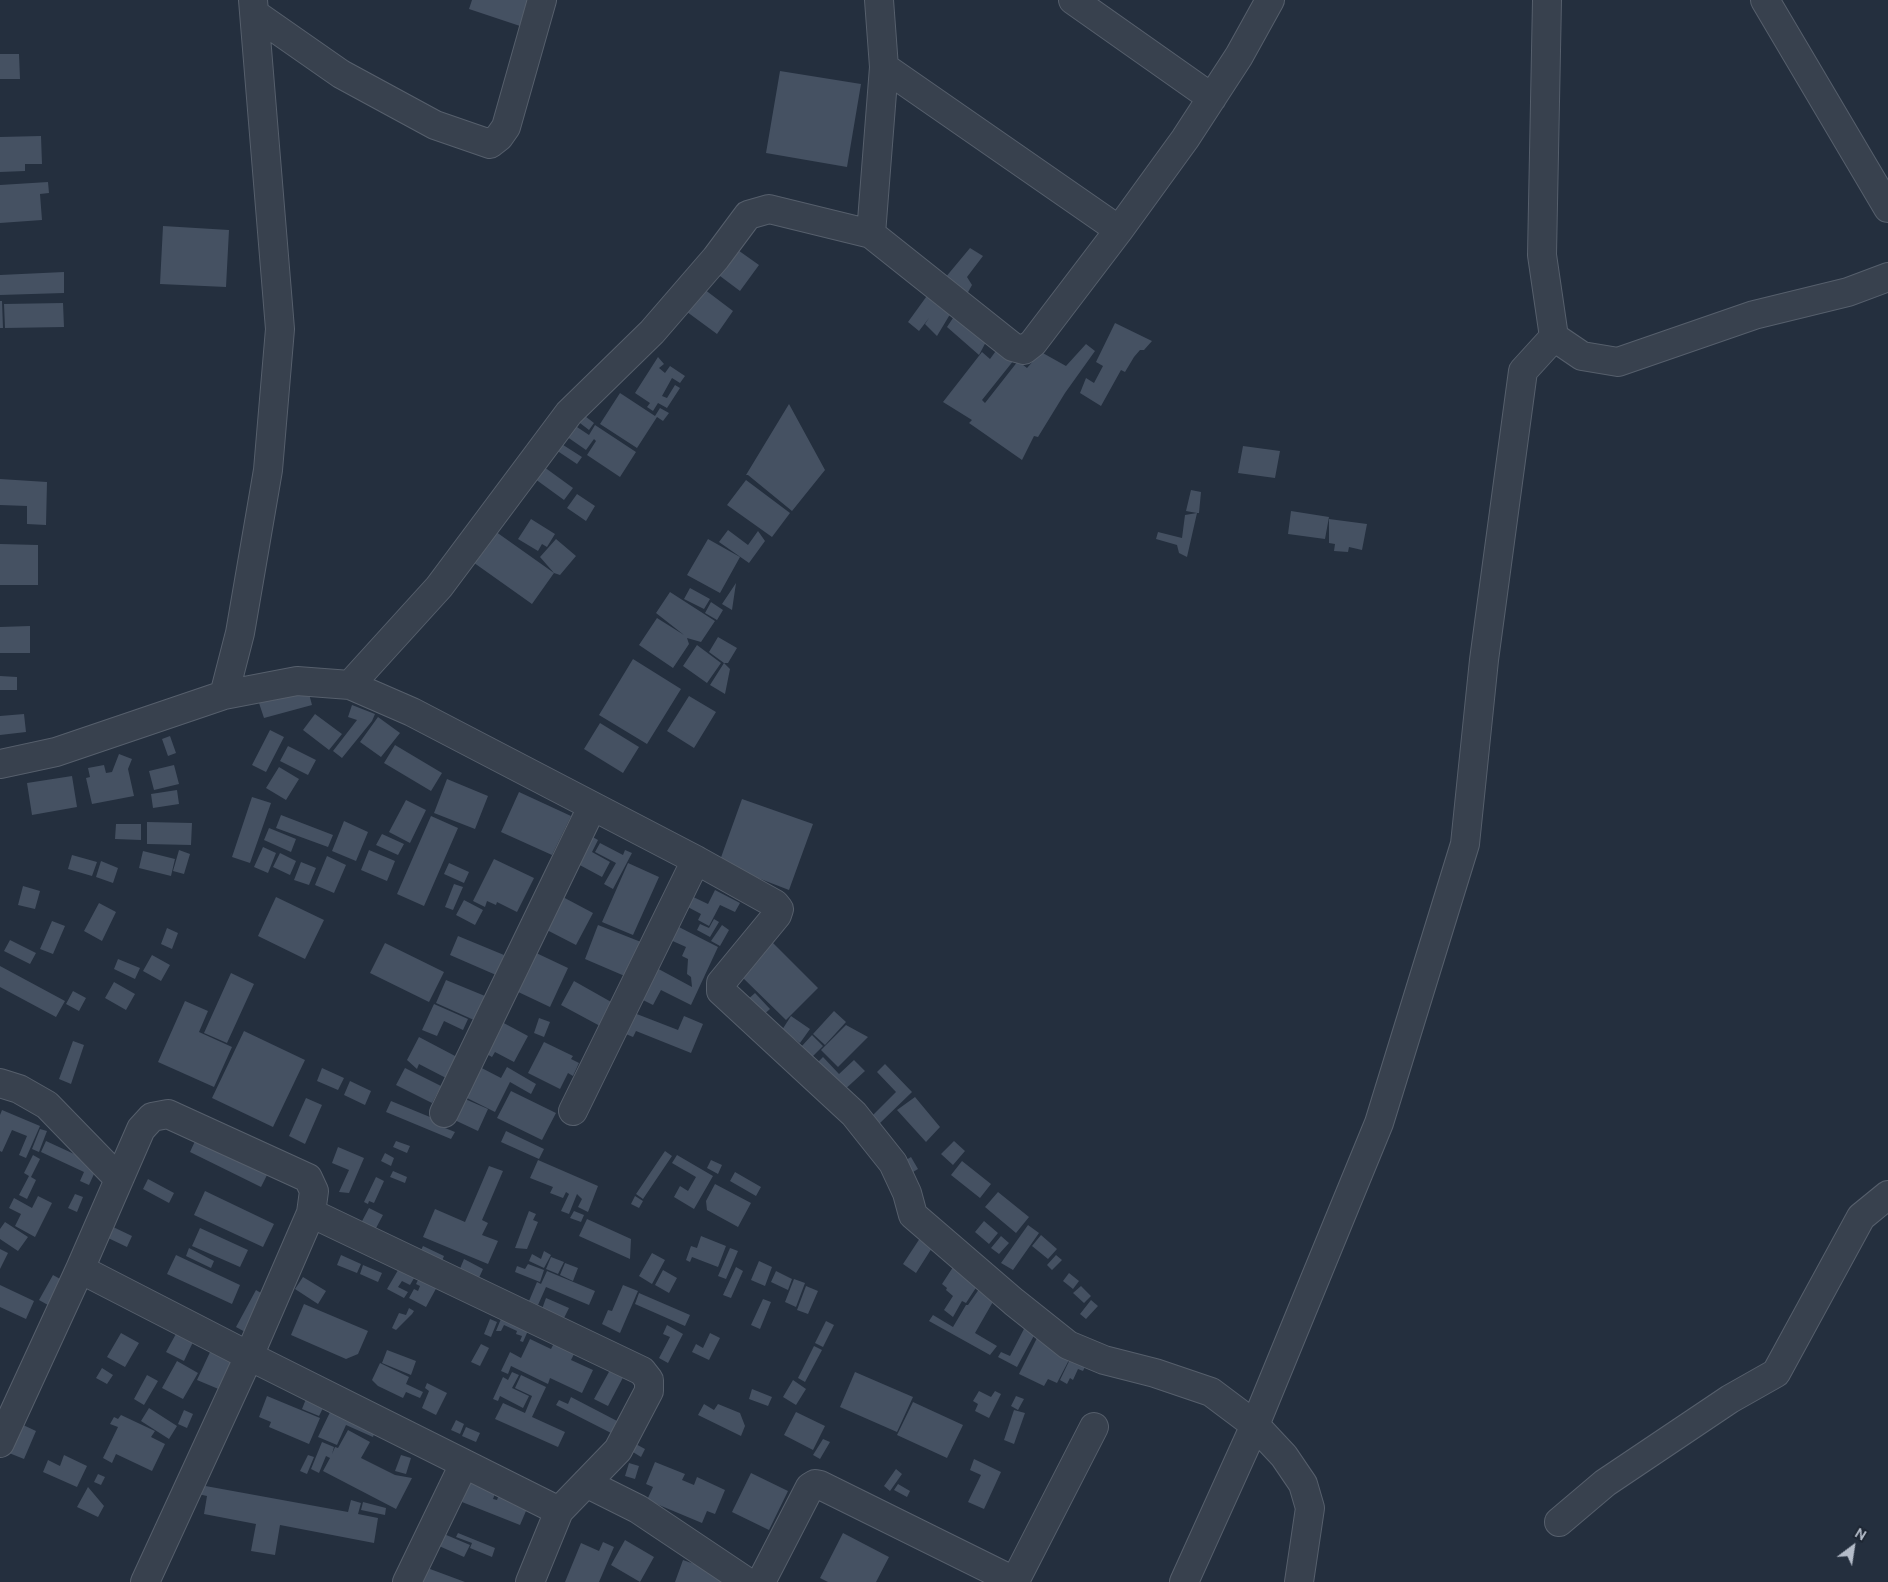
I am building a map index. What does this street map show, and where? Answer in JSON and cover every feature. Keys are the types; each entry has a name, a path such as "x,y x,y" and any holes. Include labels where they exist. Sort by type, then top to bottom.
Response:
{"street":[{"path":"254,7 342,74 435,125 490,144 499,137 506,127 542,0"},
{"path":"871,234 884,68 879,0"},
{"path":"1073,0 1212,98"},
{"path":"350,685 439,587 568,413 652,332 716,258 748,215 769,209 871,234 1013,347 1024,350 1033,343 1185,139 1239,56 1270,0"},
{"path":"1547,0 1542,255 1554,337 1582,356 1618,362 1754,315 1848,292 1888,277"},
{"path":"1765,0 1888,208"},
{"path":"224,695 240,633 268,470 280,329 254,7"},
{"path":"884,68 1119,230"},
{"path":"1184,1582 1254,1425 1379,1123 1465,844 1484,660 1523,372 1554,337"},
{"path":"0,764 56,752 224,695 297,681 350,685 412,712 696,860 775,904 779,909 777,916 721,983 721,990 854,1114 893,1163 907,1193 913,1215 1014,1302 1068,1344 1104,1360 1154,1372 1211,1392 1254,1425 1284,1456 1303,1484 1306,1492 1310,1508 1298,1582"},
{"path":"444,1113 592,807"},
{"path":"573,1111 696,860"},
{"path":"0,1084 18,1089 47,1105 119,1179"},
{"path":"0,1443 80,1269 141,1129 152,1117 168,1114 308,1178 314,1191 311,1213 249,1356 145,1582"},
{"path":"1559,1522 1605,1483 1730,1399 1776,1374 1861,1217 1888,1195"},
{"path":"311,1213 642,1371 649,1380 649,1390 618,1450 559,1511 530,1582"},
{"path":"80,1269 559,1511"},
{"path":"761,1582 810,1487 815,1484 1015,1582 1094,1427"},
{"path":"407,1582 464,1464"},
{"path":"586,1483 638,1509 747,1582"}],"building":[{"path":"472,0 535,0 526,28 469,9"},
{"path":"0,54 19,54 20,79 0,79"},
{"path":"780,71 861,84 847,167 766,153"},
{"path":"41,136 42,164 25,164 25,171 0,172 0,137"},
{"path":"48,182 49,193 40,194 42,220 0,223 0,185"},
{"path":"163,226 229,230 226,287 160,284"},
{"path":"735,248 759,265 740,291 716,273"},
{"path":"970,248 983,256 967,277 972,285 967,294 945,278"},
{"path":"64,272 64,293 0,295 0,275"},
{"path":"700,286 733,311 717,334 683,309"},
{"path":"929,293 952,311 937,336 925,324 929,318 919,331 908,322"},
{"path":"0,301 2,301 3,328 0,328"},
{"path":"63,303 64,327 5,328 4,304"},
{"path":"955,315 987,340 979,355 947,327"},
{"path":"1115,323 1152,341 1144,350 1140,350 1125,372 1121,370 1101,406 1080,393 1086,378 1094,383 1103,366 1096,362"},
{"path":"1086,344 1095,351 1065,393 1038,437 1034,436 1022,460 969,423 972,420 943,402 982,352 990,359 998,348 1014,360 982,400 985,403 1018,361 1027,368 1041,352 1066,366"},
{"path":"658,357 664,364 659,368 665,373 670,366 685,376 680,383 672,378 662,396 667,398 675,385 680,388 667,408 658,403 653,411 647,407 650,403 635,393"},
{"path":"620,393 655,416 660,408 669,413 663,421 657,417 637,448 600,424"},
{"path":"789,404 825,470 792,511 746,475"},
{"path":"581,413 594,423 589,430 576,420"},
{"path":"571,423 589,435 595,425 636,452 620,477 587,455 596,441 594,439 586,450 563,434"},
{"path":"560,443 582,457 577,464 556,450"},
{"path":"1243,446 1280,451 1275,478 1238,473"},
{"path":"540,464 573,488 564,500 531,476"},
{"path":"0,479 47,482 46,525 27,524 27,506 0,505"},
{"path":"746,480 790,513 772,537 727,505"},
{"path":"1191,490 1201,492 1199,513 1186,511"},
{"path":"577,494 595,506 586,521 567,508"},
{"path":"1291,511 1329,517 1325,539 1288,534"},
{"path":"1197,513 1187,557 1179,553 1177,545 1156,539 1158,532 1182,538 1185,515"},
{"path":"531,519 555,534 547,547 542,544 538,551 518,539"},
{"path":"1329,519 1367,524 1362,550 1349,547 1348,552 1334,551 1335,544 1329,543"},
{"path":"492,529 554,573 532,604 470,560"},
{"path":"728,530 748,545 758,531 765,541 749,563 719,542"},
{"path":"556,539 576,556 560,575 554,573 540,557"},
{"path":"708,539 740,557 720,593 687,575"},
{"path":"0,544 38,545 38,585 0,585"},
{"path":"736,583 732,610 722,604"},
{"path":"690,588 710,599 704,609 684,599"},
{"path":"670,592 715,621 701,642 687,638 689,644 673,668 639,645 657,618 684,635 656,613"},
{"path":"711,602 723,610 717,620 705,613"},
{"path":"30,626 30,653 0,653 0,627"},
{"path":"718,637 737,648 728,663 724,663 709,652"},
{"path":"697,645 721,663 707,683 683,666"},
{"path":"633,659 681,689 647,744 599,715"},
{"path":"724,663 730,669 725,694 710,685"},
{"path":"0,676 17,677 17,690 0,690"},
{"path":"308,690 312,705 264,718 259,703"},
{"path":"689,696 716,712 694,748 667,731"},
{"path":"352,705 375,714 372,721 342,758 333,751 357,720 348,717"},
{"path":"24,714 26,732 0,735 0,716"},
{"path":"315,714 342,734 329,750 303,730"},
{"path":"378,717 400,733 381,757 360,742"},
{"path":"600,723 639,747 623,773 584,749"},
{"path":"270,730 284,737 266,772 252,765"},
{"path":"170,736 176,753 168,756 162,739"},
{"path":"395,745 442,773 431,791 384,763"},
{"path":"288,746 316,760 308,775 280,761"},
{"path":"119,754 132,759 128,769 134,796 92,804 86,778 90,777 88,768 104,765 106,773 112,772"},
{"path":"174,765 179,784 154,790 149,771"},
{"path":"279,767 299,779 286,800 266,788"},
{"path":"72,776 77,807 32,815 27,783"},
{"path":"447,779 488,796 475,829 434,813"},
{"path":"177,790 179,804 153,808 151,794"},
{"path":"519,792 571,816 552,855 501,832"},
{"path":"252,797 271,803 250,863 232,857"},
{"path":"742,799 813,824 789,890 719,863"},
{"path":"406,800 426,810 410,843 389,832"},
{"path":"281,815 333,835 328,847 276,828"},
{"path":"431,816 458,828 424,906 397,894"},
{"path":"344,821 368,832 356,861 332,851"},
{"path":"147,822 192,823 191,845 147,844"},
{"path":"116,824 141,824 141,840 115,839"},
{"path":"269,828 296,839 291,852 264,840"},
{"path":"382,834 404,844 398,855 376,845"},
{"path":"591,836 598,840 592,852 610,862 602,877 576,863"},
{"path":"600,843 623,855 625,850 632,853 613,889 604,884 616,863 595,852"},
{"path":"263,847 276,853 268,873 254,867"},
{"path":"179,850 190,854 184,874 173,871"},
{"path":"369,850 395,861 387,881 361,870"},
{"path":"143,851 175,859 171,876 139,868"},
{"path":"280,853 296,861 290,875 273,867"},
{"path":"72,855 97,862 92,876 68,869"},
{"path":"327,856 346,865 334,893 315,885"},
{"path":"494,859 534,878 517,912 497,902 496,905 487,901 485,907 473,901"},
{"path":"101,861 118,868 113,883 96,877"},
{"path":"301,862 316,868 309,885 294,880"},
{"path":"449,863 469,872 464,883 444,874"},
{"path":"628,863 659,877 633,935 602,922"},
{"path":"454,884 463,887 453,910 445,907"},
{"path":"23,886 40,891 35,909 18,905"},
{"path":"715,890 740,903 735,912 720,905 709,926 698,920 701,914 684,905 689,895 708,904"},
{"path":"561,896 593,913 576,945 543,928"},
{"path":"276,897 324,920 305,959 258,936"},
{"path":"464,900 483,910 475,925 456,915"},
{"path":"99,903 116,912 102,941 84,931"},
{"path":"714,919 719,922 710,937 697,930 700,924 709,928"},
{"path":"52,921 65,926 53,954 40,949"},
{"path":"673,924 718,947 691,1005 661,990 653,1005 637,997 653,966 692,987 691,977 687,974 688,959 682,956 686,947 666,938"},
{"path":"598,925 641,942 627,977 585,959"},
{"path":"722,925 729,930 720,946 711,941"},
{"path":"167,928 178,933 172,949 161,944"},
{"path":"458,936 504,955 496,975 450,955"},
{"path":"10,940 36,953 30,964 4,951"},
{"path":"771,941 818,988 786,1020 742,977 754,965 751,962"},
{"path":"385,943 444,972 429,1002 370,973"},
{"path":"532,951 568,968 550,1007 514,990"},
{"path":"152,955 170,965 161,981 143,971"},
{"path":"118,959 140,968 135,979 114,969"},
{"path":"0,966 65,1001 56,1017 0,987"},
{"path":"231,973 254,984 227,1043 204,1033"},
{"path":"446,980 485,996 474,1020 436,1003"},
{"path":"574,981 613,1003 600,1026 561,1005"},
{"path":"114,982 135,994 126,1010 105,998"},
{"path":"73,991 86,998 79,1011 66,1004"},
{"path":"755,993 770,1009 761,1017 746,1001"},
{"path":"185,1001 208,1011 199,1032 232,1047 214,1087 158,1062"},
{"path":"434,1004 468,1019 463,1030 444,1021 437,1036 422,1030"},
{"path":"629,1011 678,1030 684,1016 703,1024 691,1053 636,1031 633,1037 621,1032"},
{"path":"834,1011 846,1022 825,1045 813,1034"},
{"path":"791,1016 810,1029 800,1043 782,1030"},
{"path":"539,1018 550,1022 544,1037 534,1033"},
{"path":"500,1021 528,1036 514,1062 495,1052 492,1057 483,1052"},
{"path":"846,1025 868,1037 838,1067 821,1050"},
{"path":"244,1031 305,1060 273,1127 212,1098"},
{"path":"812,1035 823,1046 812,1057 801,1047"},
{"path":"419,1037 457,1057 446,1078 419,1064 417,1069 407,1060"},
{"path":"73,1041 84,1045 71,1084 59,1079"},
{"path":"544,1042 573,1056 571,1059 579,1063 573,1076 568,1073 560,1089 528,1073"},
{"path":"823,1057 839,1074 854,1060 865,1071 842,1092 816,1064"},
{"path":"472,1063 501,1078 507,1067 536,1084 531,1094 510,1082 495,1112 457,1093"},
{"path":"885,1064 912,1092 879,1124 872,1116 896,1092 877,1072"},
{"path":"322,1068 344,1078 338,1090 317,1081"},
{"path":"405,1068 441,1086 432,1103 396,1085"},
{"path":"350,1081 371,1091 365,1105 344,1095"},
{"path":"511,1091 556,1113 542,1140 497,1118"},
{"path":"456,1095 488,1109 478,1131 446,1116"},
{"path":"915,1097 940,1127 926,1142 897,1110"},
{"path":"306,1098 322,1105 305,1144 289,1136"},
{"path":"391,1101 447,1124 445,1128 455,1132 451,1139 386,1112"},
{"path":"2,1110 40,1126 26,1158 19,1155 27,1136 12,1130 2,1152 0,1151 0,1115"},
{"path":"40,1129 47,1131 39,1152 32,1149"},
{"path":"506,1131 544,1149 539,1159 501,1142"},
{"path":"196,1139 267,1175 261,1187 190,1152"},
{"path":"46,1141 98,1165 89,1185 80,1181 84,1172 41,1152"},
{"path":"396,1141 410,1146 407,1153 393,1147"},
{"path":"954,1141 965,1151 953,1165 941,1154"},
{"path":"338,1147 364,1158 349,1193 339,1192 349,1170 332,1163"},
{"path":"665,1151 672,1156 643,1199 636,1194"},
{"path":"385,1153 394,1158 391,1166 381,1161"},
{"path":"33,1155 40,1159 31,1177 36,1180 27,1199 19,1195 29,1176 24,1173"},
{"path":"677,1155 713,1176 694,1209 674,1197 680,1186 688,1191 696,1177 672,1163"},
{"path":"911,1157 918,1169 913,1172 906,1160"},
{"path":"538,1160 598,1186 588,1212 578,1207 582,1199 577,1194 569,1214 561,1211 569,1194 566,1192 563,1198 550,1193 553,1187 530,1178"},
{"path":"711,1160 722,1165 718,1174 707,1168"},
{"path":"962,1161 991,1184 980,1198 951,1175"},
{"path":"489,1166 503,1171 482,1220 488,1223 482,1235 498,1241 488,1264 423,1237 435,1209 465,1222"},
{"path":"393,1171 407,1177 405,1183 390,1177"},
{"path":"735,1172 761,1187 756,1196 730,1181"},
{"path":"376,1177 384,1181 374,1203 369,1201 368,1204 364,1202"},
{"path":"148,1179 174,1193 169,1203 143,1189"},
{"path":"715,1184 751,1203 738,1227 707,1210 706,1201"},
{"path":"205,1191 274,1224 263,1247 194,1215"},
{"path":"998,1192 1029,1217 1016,1233 985,1207"},
{"path":"75,1194 83,1197 77,1212 68,1208"},
{"path":"38,1196 52,1203 35,1237 15,1226 21,1214 9,1208 14,1198 32,1208"},
{"path":"635,1196 643,1201 639,1208 631,1204"},
{"path":"369,1208 383,1215 375,1230 361,1223"},
{"path":"529,1211 536,1214 533,1220 538,1222 527,1249 515,1248"},
{"path":"574,1211 584,1215 581,1222 570,1218"},
{"path":"587,1219 631,1239 630,1259 579,1236"},
{"path":"984,1221 998,1233 989,1244 975,1232"},
{"path":"5,1222 28,1237 18,1251 0,1239 0,1229"},
{"path":"1028,1225 1039,1233 1013,1270 1001,1263"},
{"path":"111,1226 132,1236 127,1247 106,1237"},
{"path":"200,1228 248,1250 240,1267 192,1246"},
{"path":"924,1232 937,1240 916,1273 903,1264"},
{"path":"1041,1235 1057,1249 1048,1259 1032,1246"},
{"path":"701,1236 726,1246 718,1267 692,1257 690,1262 686,1260 691,1246 697,1248"},
{"path":"1001,1236 1009,1243 999,1254 991,1248"},
{"path":"423,1246 444,1256 440,1266 418,1256"},
{"path":"189,1248 214,1261 211,1268 186,1256"},
{"path":"730,1248 738,1251 726,1279 718,1276"},
{"path":"0,1249 8,1253 0,1269"},
{"path":"544,1251 551,1255 544,1268 529,1261 532,1254 541,1259"},
{"path":"652,1253 665,1260 652,1284 639,1276"},
{"path":"176,1255 240,1285 232,1304 167,1274"},
{"path":"341,1255 361,1264 357,1273 337,1265"},
{"path":"1056,1255 1062,1260 1052,1270 1047,1265"},
{"path":"551,1257 564,1262 558,1274 546,1269"},
{"path":"464,1259 483,1269 478,1280 459,1271"},
{"path":"759,1261 772,1267 765,1286 751,1280"},
{"path":"957,1261 981,1280 966,1303 962,1301 953,1317 944,1310 953,1296 942,1284"},
{"path":"565,1263 578,1268 573,1281 560,1275"},
{"path":"528,1264 544,1270 540,1282 515,1272 517,1266 525,1269"},
{"path":"363,1265 382,1273 378,1282 360,1274"},
{"path":"401,1265 417,1273 410,1285 402,1281 398,1287 408,1292 404,1298 387,1289"},
{"path":"736,1267 743,1271 731,1298 723,1295"},
{"path":"663,1270 677,1278 669,1293 655,1285"},
{"path":"547,1271 595,1291 589,1305 546,1287 538,1305 529,1301 537,1282 541,1284"},
{"path":"776,1271 792,1279 788,1290 771,1282"},
{"path":"1069,1273 1079,1281 1073,1289 1063,1281"},
{"path":"53,1275 69,1284 55,1309 39,1300"},
{"path":"420,1276 438,1285 426,1307 409,1298 414,1289 418,1291 420,1286 416,1284"},
{"path":"303,1277 326,1291 318,1304 295,1289"},
{"path":"794,1279 805,1283 796,1307 785,1302"},
{"path":"984,1282 994,1300 975,1333 997,1346 990,1355 929,1321 933,1315 953,1327 966,1305 968,1305"},
{"path":"0,1285 34,1301 26,1319 0,1307"},
{"path":"623,1285 638,1291 620,1333 602,1324 608,1310 612,1311"},
{"path":"806,1286 818,1291 808,1314 797,1310"},
{"path":"1081,1286 1091,1296 1084,1303 1073,1293"},
{"path":"256,1290 266,1296 247,1333 236,1327"},
{"path":"639,1293 690,1315 685,1326 635,1304"},
{"path":"546,1298 569,1308 564,1318 542,1309"},
{"path":"763,1299 771,1302 760,1329 751,1325"},
{"path":"1091,1300 1098,1306 1086,1319 1080,1314"},
{"path":"304,1304 368,1331 358,1354 346,1359 291,1335"},
{"path":"409,1308 414,1311 412,1314 396,1330 392,1328 399,1313 406,1315"},
{"path":"503,1314 530,1326 523,1342 520,1341 522,1336 516,1334 517,1331 504,1325 501,1331 496,1331"},
{"path":"490,1319 497,1322 491,1337 484,1334"},
{"path":"826,1321 834,1325 823,1347 815,1343"},
{"path":"667,1325 683,1334 668,1363 659,1358 670,1337 663,1334"},
{"path":"1026,1325 1037,1330 1017,1367 998,1357 1001,1352 1010,1356"},
{"path":"1041,1330 1070,1358 1057,1383 1048,1379 1044,1386 1019,1374"},
{"path":"177,1332 194,1340 184,1361 166,1352"},
{"path":"121,1333 139,1343 125,1367 107,1357"},
{"path":"710,1333 720,1338 709,1360 692,1352 696,1344 703,1348"},
{"path":"558,1335 578,1346 571,1360 593,1370 582,1393 550,1378 548,1384 511,1366 508,1374 501,1371 510,1352 521,1358 530,1339 551,1349"},
{"path":"481,1344 489,1348 480,1366 471,1362"},
{"path":"814,1346 822,1350 805,1382 798,1378"},
{"path":"211,1350 241,1363 228,1393 197,1380"},
{"path":"387,1350 416,1361 411,1375 382,1363"},
{"path":"1074,1351 1089,1358 1083,1371 1078,1369 1073,1380 1070,1378 1067,1384 1060,1380"},
{"path":"177,1361 198,1373 183,1399 162,1388"},
{"path":"380,1363 409,1377 406,1384 423,1392 420,1398 406,1392 403,1398 378,1386 372,1380"},
{"path":"102,1368 113,1375 107,1384 96,1378"},
{"path":"628,1368 608,1406 594,1399 610,1370"},
{"path":"512,1372 519,1375 512,1388 529,1396 523,1408 500,1396 498,1401 493,1399 503,1377 508,1380"},
{"path":"855,1372 913,1397 897,1432 840,1407"},
{"path":"147,1375 158,1381 144,1405 134,1399"},
{"path":"521,1375 546,1387 532,1417 565,1432 558,1447 495,1419 503,1403 525,1413 532,1396 515,1388"},
{"path":"793,1380 806,1389 796,1405 783,1397"},
{"path":"427,1383 447,1393 436,1415 422,1408 429,1391 425,1388"},
{"path":"752,1389 772,1397 768,1406 749,1399"},
{"path":"979,1391 991,1397 995,1391 1001,1394 989,1418 975,1411 978,1404 973,1401"},
{"path":"308,1394 326,1402 319,1416 302,1409"},
{"path":"267,1396 320,1418 309,1444 269,1427 271,1422 259,1417"},
{"path":"1016,1396 1024,1399 1018,1410 1011,1406"},
{"path":"571,1397 619,1422 613,1434 556,1405 559,1400 568,1404"},
{"path":"913,1402 963,1425 947,1458 897,1435"},
{"path":"334,1404 375,1422 370,1433 374,1434 373,1437 346,1425 337,1445 318,1437"},
{"path":"704,1404 714,1410 718,1404 740,1413 745,1426 741,1436 698,1415"},
{"path":"149,1408 177,1426 169,1439 141,1421"},
{"path":"184,1410 193,1414 187,1428 178,1424"},
{"path":"1014,1410 1025,1413 1014,1444 1004,1440"},
{"path":"796,1412 825,1426 813,1450 784,1435"},
{"path":"121,1415 155,1431 151,1437 165,1444 152,1471 116,1454 112,1463 103,1458 118,1427 110,1424 114,1417 118,1419"},
{"path":"456,1420 464,1424 460,1434 451,1430"},
{"path":"21,1424 36,1431 24,1459 9,1453"},
{"path":"466,1427 480,1433 476,1442 462,1436"},
{"path":"348,1430 370,1442 361,1458 395,1475 412,1478 396,1509 323,1471 330,1458 326,1456 319,1473 311,1469 322,1442 334,1447 332,1454 335,1447 338,1448"},
{"path":"823,1439 830,1442 820,1459 813,1455"},
{"path":"632,1442 645,1449 641,1457 628,1449"},
{"path":"64,1455 87,1466 77,1487 43,1472 48,1460 60,1466"},
{"path":"308,1455 314,1457 307,1474 300,1471"},
{"path":"401,1455 411,1458 406,1474 395,1471"},
{"path":"974,1459 1001,1472 984,1509 968,1502 981,1475 970,1470"},
{"path":"655,1462 685,1474 682,1480 694,1485 697,1477 725,1490 715,1514 707,1511 702,1523 647,1500 653,1487 646,1484"},
{"path":"629,1463 639,1466 635,1479 625,1476"},
{"path":"896,1469 902,1474 890,1491 884,1486"},
{"path":"751,1473 788,1491 769,1530 732,1512"},
{"path":"98,1474 105,1477 101,1485 94,1482"},
{"path":"471,1481 496,1491 493,1499 497,1500 500,1492 529,1504 520,1525 462,1502"},
{"path":"898,1484 910,1491 907,1497 894,1490"},
{"path":"200,1485 348,1512 351,1500 361,1503 358,1514 378,1518 374,1543 280,1525 275,1555 251,1551 256,1524 204,1514 207,1496 198,1494"},
{"path":"88,1487 104,1506 98,1517 77,1507"},
{"path":"363,1502 386,1508 385,1515 361,1510"},
{"path":"458,1533 495,1548 492,1557 470,1548 472,1543 456,1537"},
{"path":"843,1533 889,1557 876,1582 828,1582 820,1578"},
{"path":"444,1534 470,1545 464,1557 439,1546"},
{"path":"625,1540 654,1557 640,1582 611,1565"},
{"path":"603,1542 614,1547 599,1582 565,1582 581,1543 599,1551"},
{"path":"683,1560 737,1579 736,1582 675,1582"},
{"path":"422,1566 465,1582 416,1582"}]}
